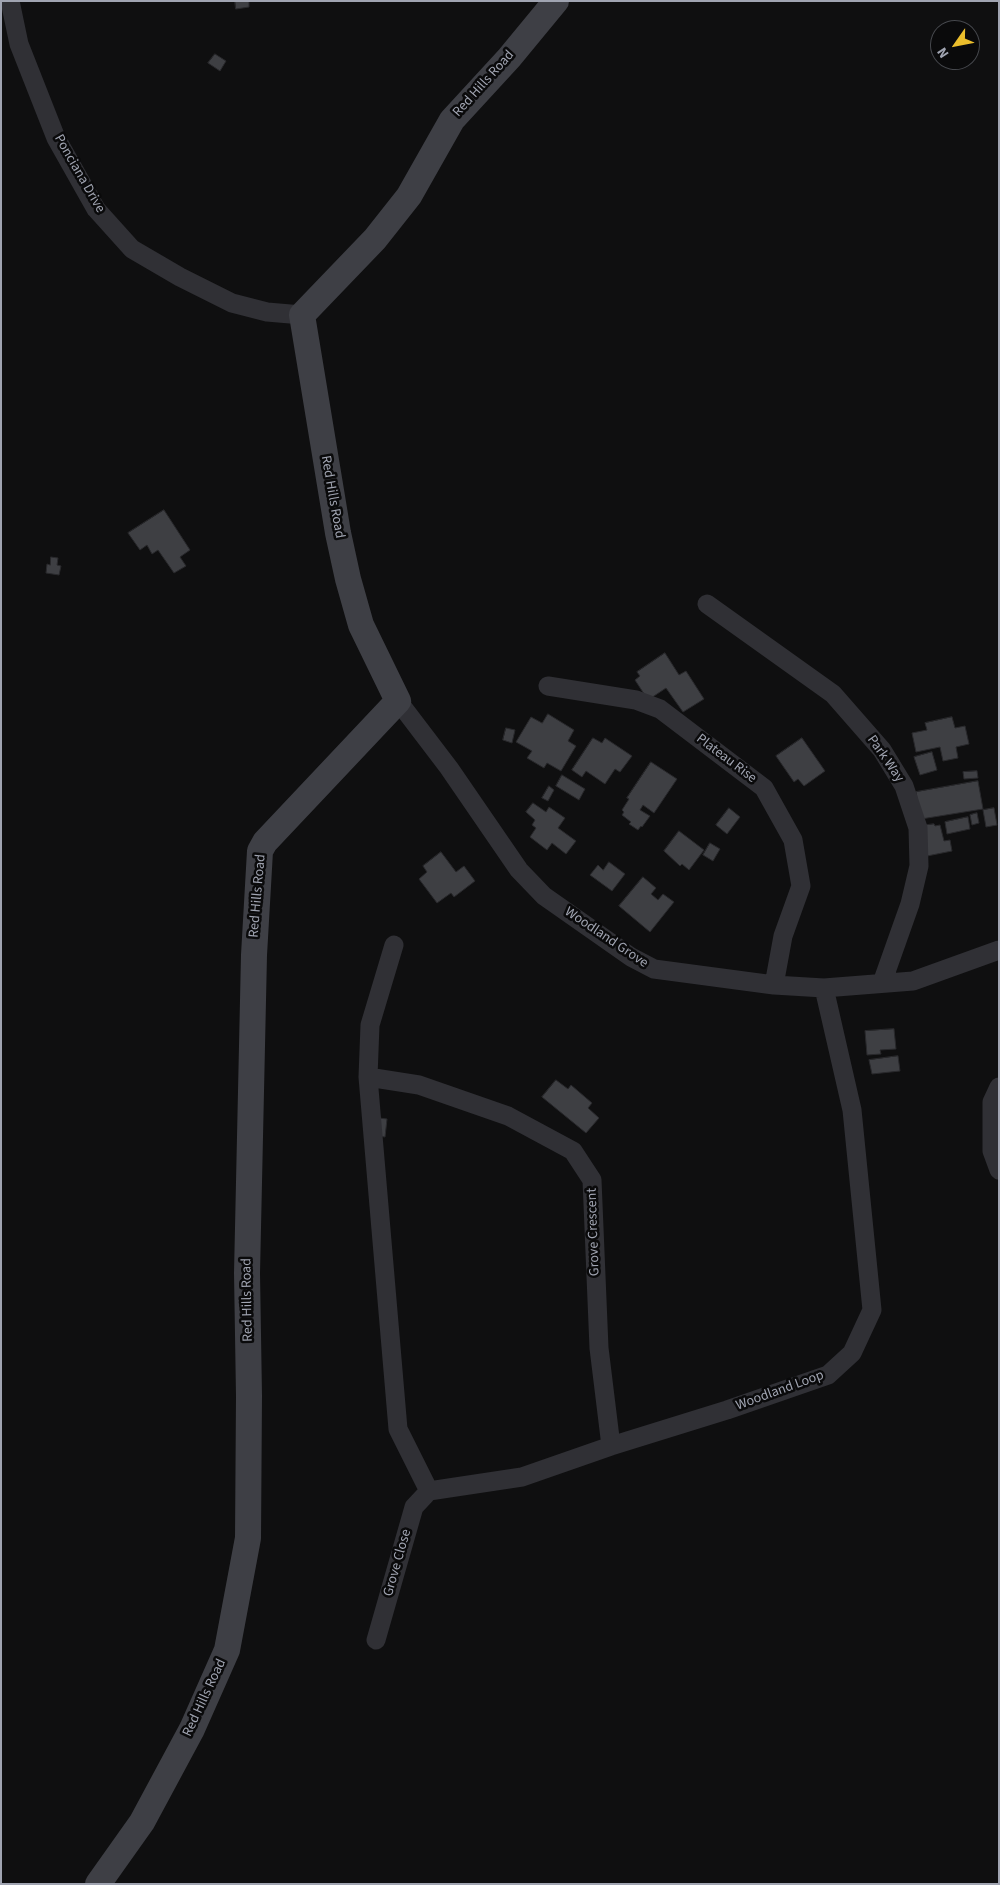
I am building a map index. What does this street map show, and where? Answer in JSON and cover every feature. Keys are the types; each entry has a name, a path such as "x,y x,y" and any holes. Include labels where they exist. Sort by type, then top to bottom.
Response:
{"main road":[{"name":"Red Hills Road","path":"98,1884 142,1822 192,1729 228,1650 248,1538 249,1396 246,1273 254,955 260,851 265,842 398,701 361,625 348,579 338,532 302,315 375,239 409,196 452,120 509,58 556,1"}],"street":[{"name":"Ponciana Drive","path":"10,1 19,44 56,138 96,209 132,249 180,277 232,303 267,312 302,315"},
{"name":"Park Way","path":"707,604 833,694 882,750 904,786 918,828 919,866 910,904 882,983"},
{"name":"Plateau Rise","path":"548,686 636,700 660,709 764,788 793,840 801,886 784,936 774,985"},
{"name":"Woodland Grove","path":"398,701 449,768 519,870 544,896 630,958 654,969 774,985 824,988 913,981 999,950"},
{"path":"394,945 370,1025 368,1077 398,1429 429,1491"},
{"name":"Woodland Loop","path":"429,1491 522,1477 828,1375 852,1353 872,1310 852,1110 824,988"},
{"name":"Grove Crescent","path":"368,1077 419,1085 508,1116 573,1151 592,1180 599,1348 611,1446"},
{"path":"999,1087 992,1102 992,1151 999,1170"},
{"name":"Grove Close","path":"376,1640 414,1507 429,1491"}],"building":[{"path":"235,1 249,1 249,7 236,9"},
{"path":"215,54 226,61 220,71 208,63"},
{"path":"164,510 190,550 180,557 186,566 174,573 158,550 152,554 147,545 140,550 128,533"},
{"path":"51,557 58,558 57,565 61,566 59,575 46,573 47,564 50,565"},
{"path":"665,653 679,675 686,671 704,699 683,712 666,688 648,700 635,680 640,676 637,672"},
{"path":"548,714 574,730 568,741 576,746 561,771 547,763 544,768 527,758 532,751 516,742 531,717 542,723"},
{"path":"952,717 955,728 965,726 969,744 956,747 958,758 943,761 940,747 916,752 912,733 927,730 925,723"},
{"path":"506,728 515,730 512,743 503,740"},
{"path":"593,738 602,743 605,738 632,756 620,772 615,769 605,784 586,771 582,777 572,770"},
{"path":"802,738 825,771 804,786 798,779 794,782 776,756"},
{"path":"932,752 937,770 920,775 914,757"},
{"path":"651,762 677,779 654,813 643,805 640,810 650,816 638,830 629,824 631,822 622,815 624,812 622,810 629,799 627,798"},
{"path":"977,771 978,778 964,779 963,772"},
{"path":"562,775 585,789 579,800 556,786"},
{"path":"978,781 983,809 921,819 916,792"},
{"path":"549,786 554,790 548,801 542,798"},
{"path":"533,803 546,812 549,807 565,818 558,828 576,841 566,854 552,843 547,850 530,837 536,828 532,825 535,820 526,812"},
{"path":"729,808 740,817 727,834 716,825"},
{"path":"994,808 997,825 986,827 983,810"},
{"path":"977,813 979,823 972,825 970,815"},
{"path":"968,817 970,829 947,834 945,822"},
{"path":"934,824 935,826 940,825 944,841 950,840 952,851 927,856 921,826"},
{"path":"679,831 704,850 689,870 682,864 680,866 664,851"},
{"path":"710,843 720,849 713,861 703,855"},
{"path":"441,852 456,872 464,866 475,881 454,897 451,893 437,903 419,879 427,872 423,866"},
{"path":"609,862 625,874 612,891 590,875 598,865 603,870"},
{"path":"643,877 656,888 651,894 658,900 663,894 674,902 650,932 619,906"},
{"path":"894,1029 896,1049 880,1050 881,1054 867,1055 865,1031"},
{"path":"898,1056 900,1071 872,1074 869,1060"},
{"path":"556,1080 568,1089 571,1085 592,1103 588,1108 599,1118 586,1133 542,1097"},
{"path":"379,1118 387,1119 385,1137 378,1136"}]}
